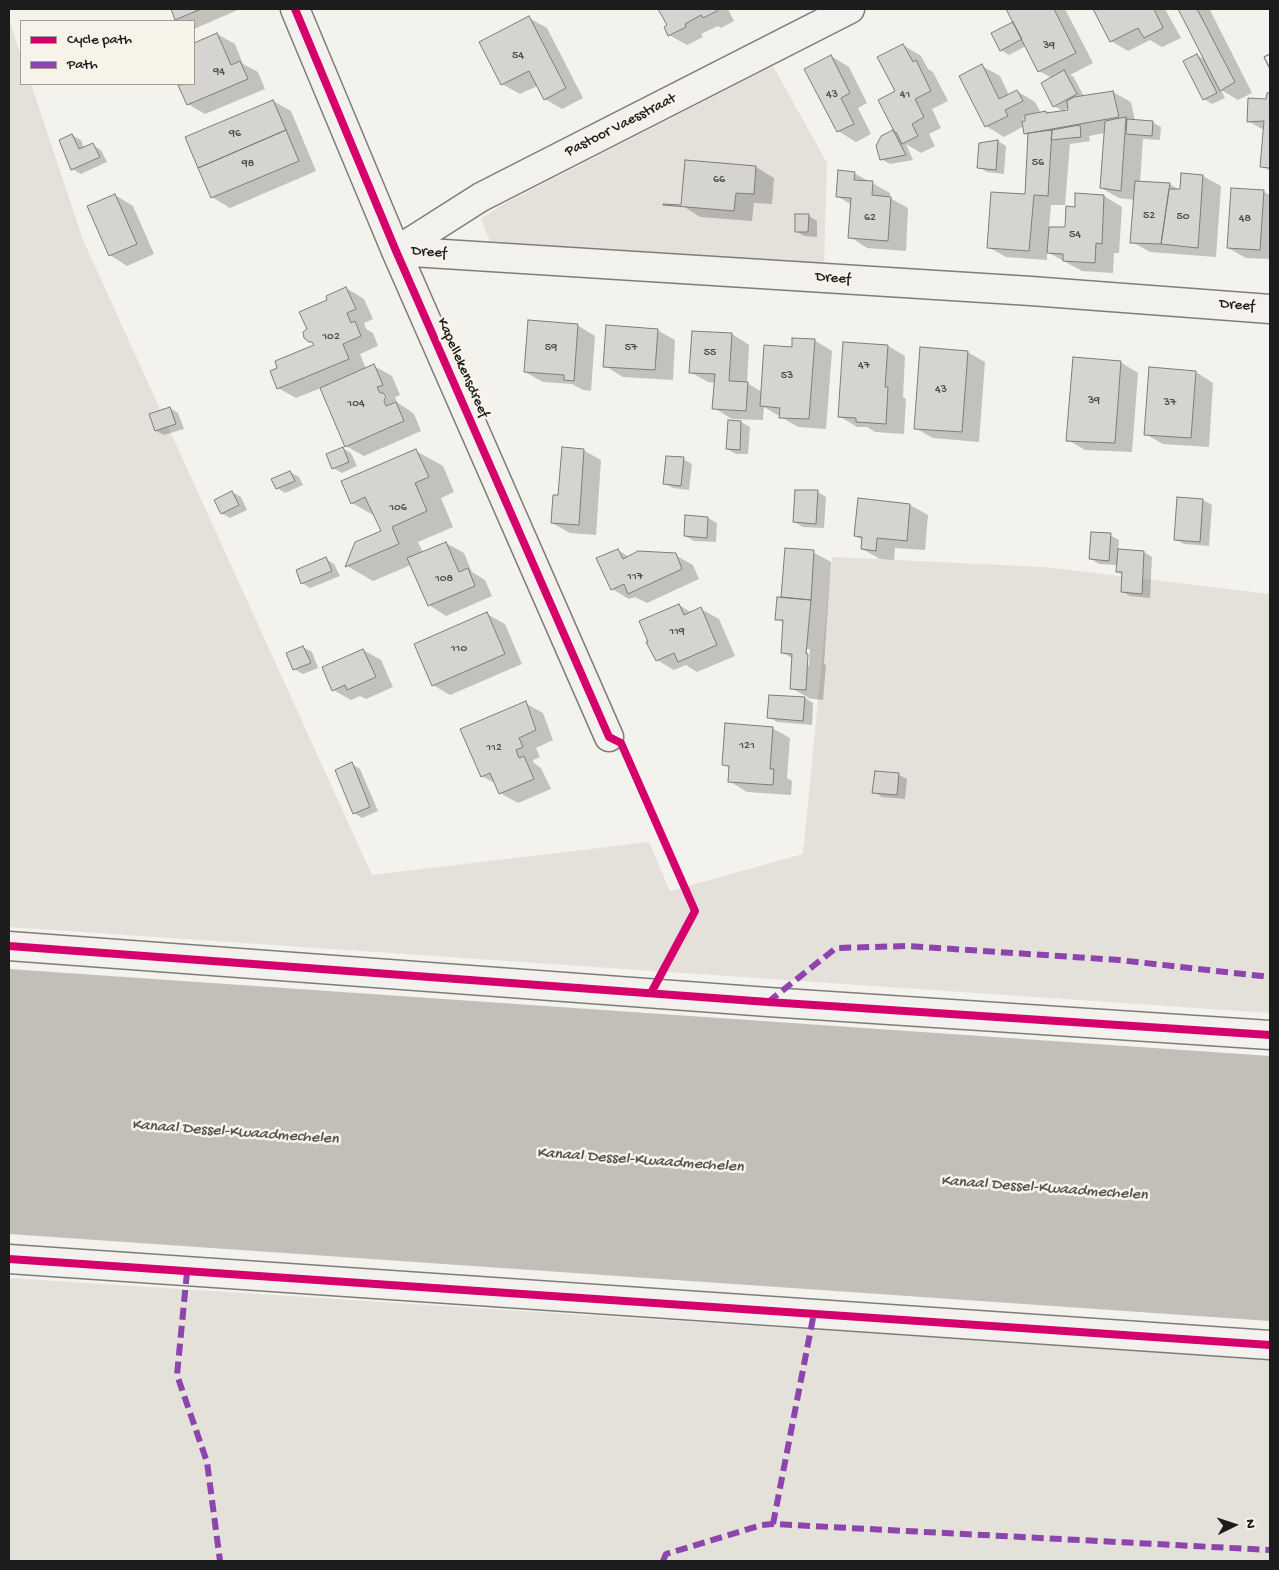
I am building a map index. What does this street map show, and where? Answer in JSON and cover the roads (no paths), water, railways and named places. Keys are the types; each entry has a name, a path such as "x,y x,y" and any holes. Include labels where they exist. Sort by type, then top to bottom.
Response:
{"street":[{"name":"Kapellekensdreef","path":"295,9 396,251 609,737"},
{"name":"Pastoor Vaesstraat","path":"396,251 481,197 850,9"},
{"name":"Dreef","path":"396,251 1270,308"},
{"path":"9,946 768,1002 1270,1035"},
{"path":"9,1259 1270,1345"}],"water":[{"name":"Kanaal Dessel-Kwaadmechelen","path":"9,969 1270,1056 1270,1321 9,1234"}]}
